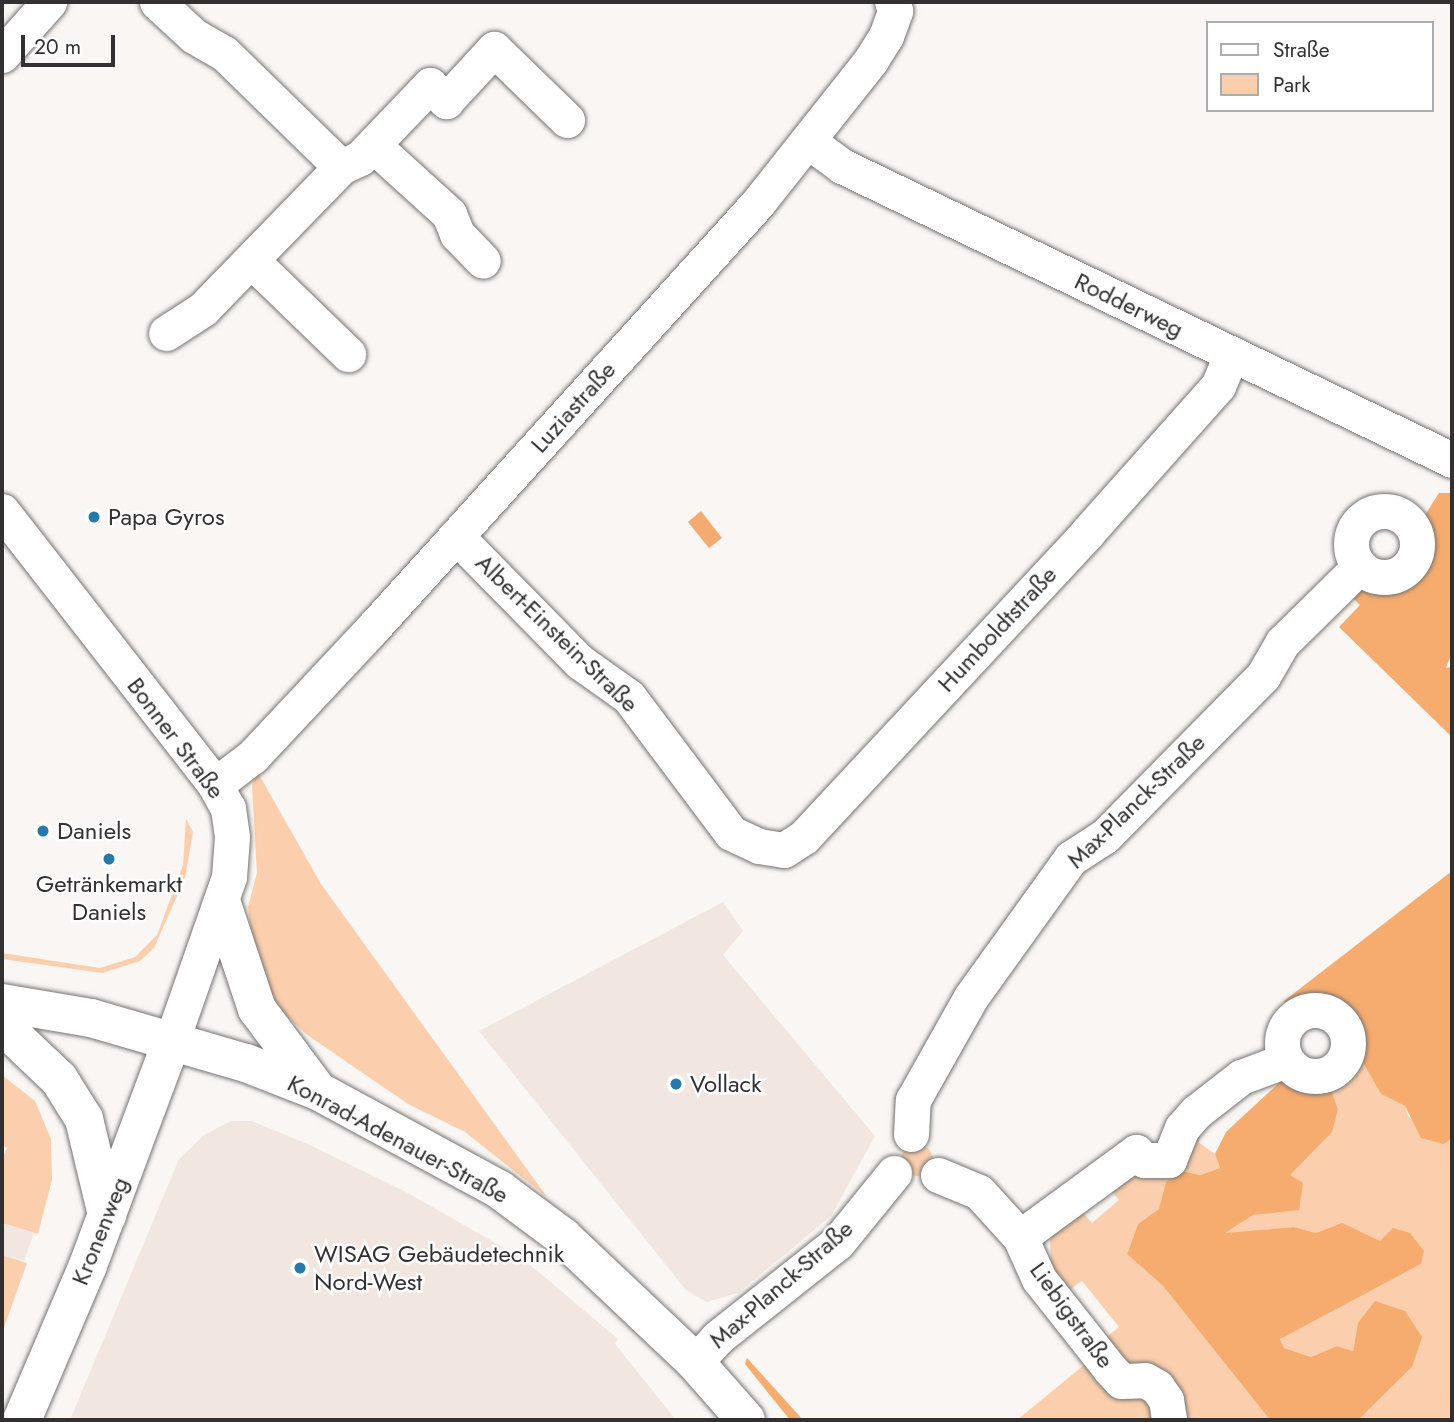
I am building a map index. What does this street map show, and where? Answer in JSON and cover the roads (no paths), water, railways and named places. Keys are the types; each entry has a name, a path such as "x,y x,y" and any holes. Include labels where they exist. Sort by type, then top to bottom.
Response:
{"main road":[{"path":"222,904 257,1009 318,1091"},
{"name":"Konrad-Adenauer-Straße","path":"2,1003 75,1015 172,1040 318,1091 500,1190 563,1237 609,1279 695,1362 746,1420"},
{"path":"2,1025 59,1079 84,1118 107,1214"},
{"name":"Kronenweg","path":"22,1420 107,1214 172,1040"}],"street":[{"path":"2,55 49,2"},
{"path":"157,2 194,36 224,53 341,167"},
{"name":"Luziastraße","path":"215,785 253,756 456,536 809,142 886,36 895,11 892,2"},
{"path":"166,333 203,309 341,167 360,158 430,85 446,101 494,49 567,120"},
{"name":"Rodderweg","path":"809,142 842,166 1452,460"},
{"path":"373,145 449,214 457,233 483,261"},
{"path":"252,261 348,354"},
{"name":"Humboldtstraße","path":"731,833 759,846 784,850 804,836 1218,386 1231,355"},
{"name":"Bonner Straße","path":"2,511 215,785 228,808 232,836 222,904 172,1040"},
{"name":"Albert-Einstein-Straße","path":"456,536 580,662 629,697 731,833"},
{"name":"Max-Planck-Straße","path":"695,1362 717,1338 838,1242 894,1173 893,1149 911,1134 913,1100 966,1006 1070,858 1105,835 1170,770 1263,676 1283,642 1359,567"},
{"path":"1020,1237 1136,1152 1144,1160 1169,1160 1182,1128 1196,1112 1241,1077 1286,1060"},
{"path":"894,1173 901,1181 921,1186 938,1175 943,1166 939,1145 922,1134 911,1134"},
{"name":"Liebigstraße","path":"938,1175 979,1192 1020,1237 1040,1279 1110,1369 1121,1381 1145,1380 1157,1387 1166,1400 1169,1420"}],"place":[{"name":"Papa Gyros","path":"94,517"},
{"name":"Daniels","path":"43,831"},
{"name":"Getränkemarkt Daniels","path":"109,859"},
{"name":"Vollack","path":"676,1084"},
{"name":"WISAG Gebäudetechnik Nord-West","path":"300,1268"}]}
